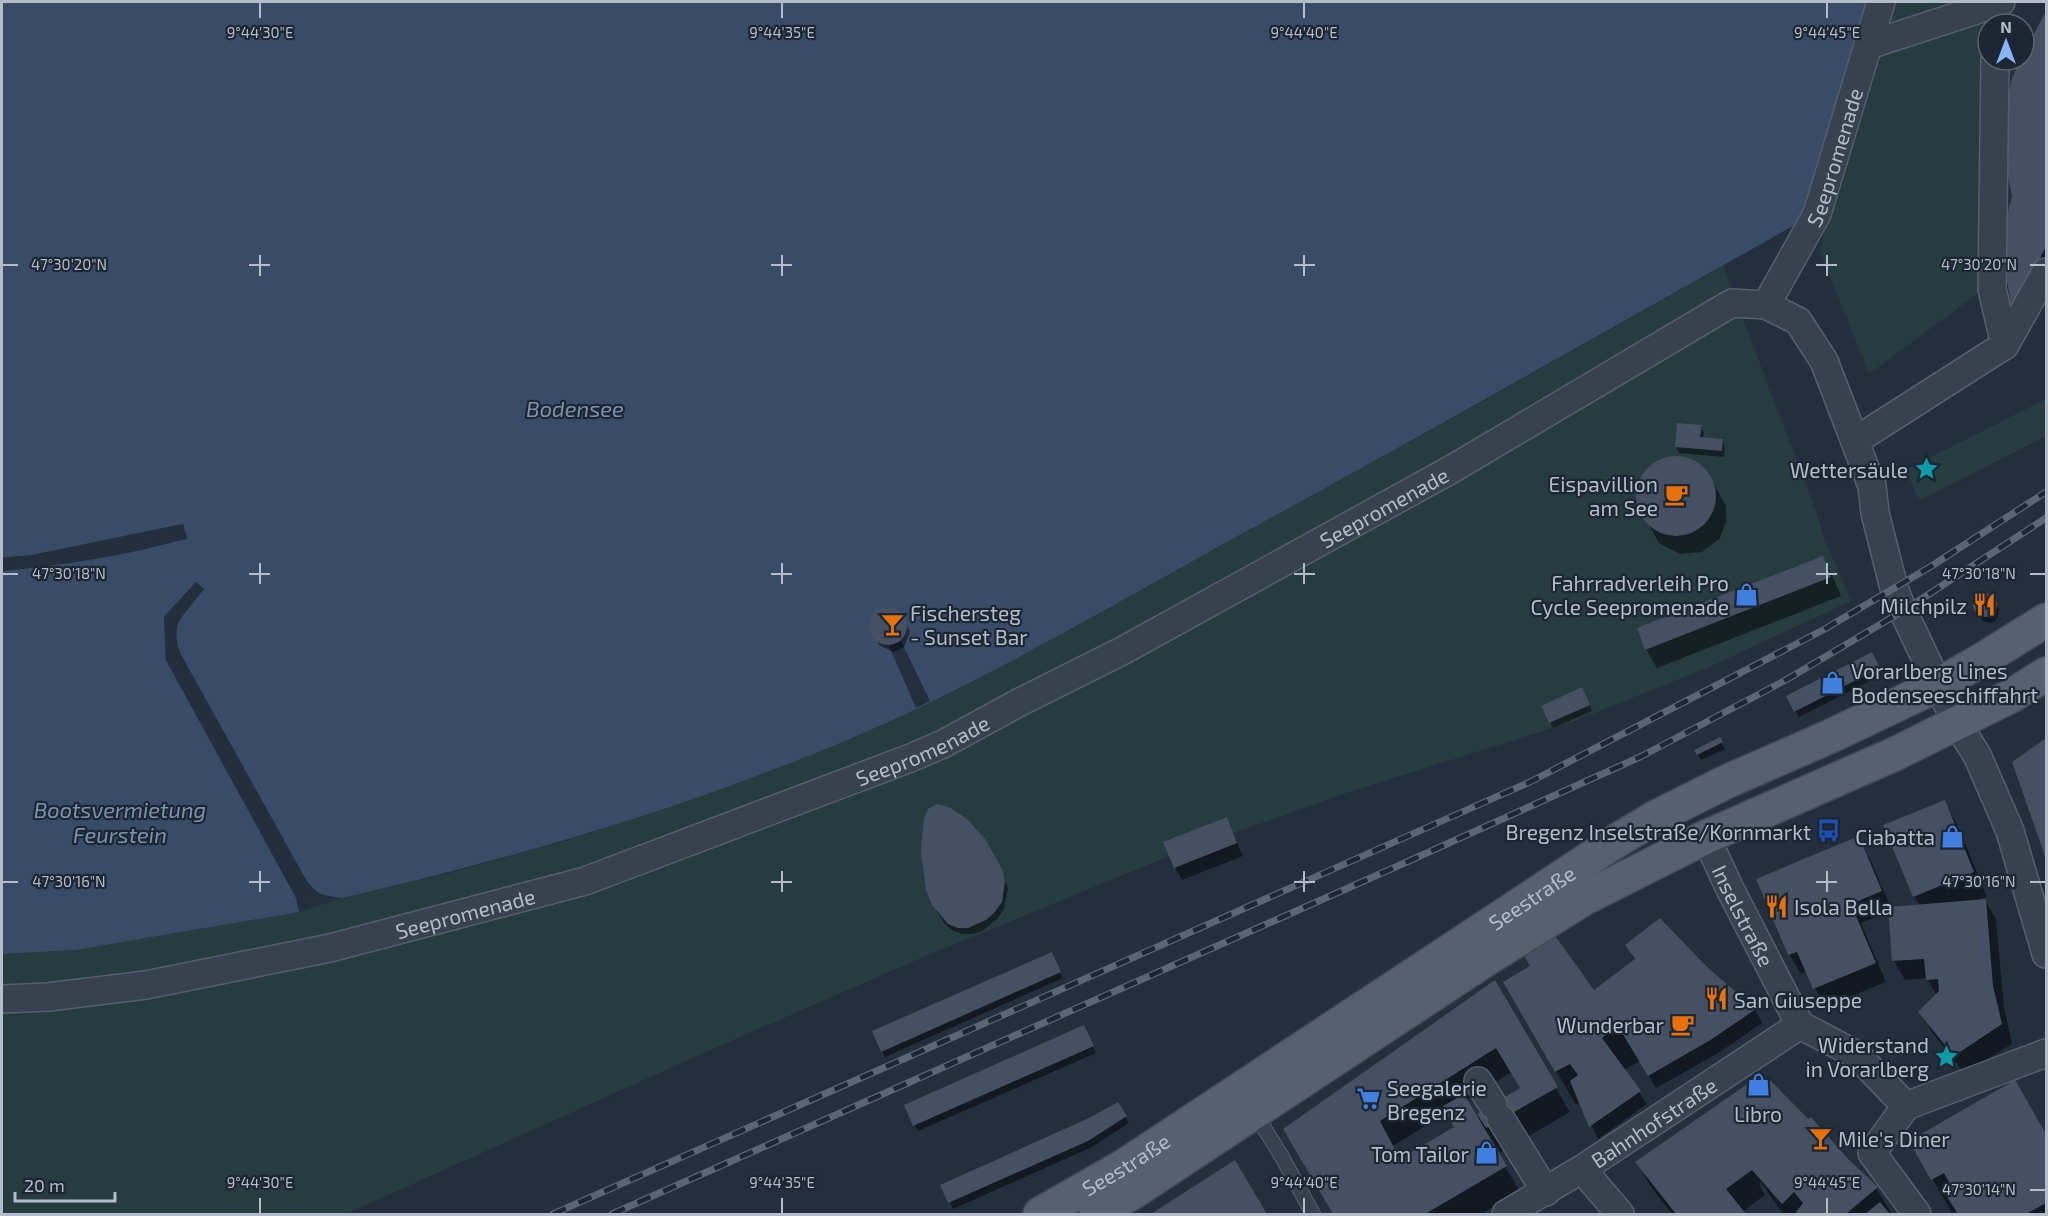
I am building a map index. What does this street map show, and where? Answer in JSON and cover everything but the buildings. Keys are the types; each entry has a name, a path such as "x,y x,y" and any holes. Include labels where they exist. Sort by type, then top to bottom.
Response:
{"main road":[{"name":"Seestraße","path":"1040,1215 1124,1166 1656,817 1728,781 1831,736 1938,685 2046,620"},
{"name":"Seestraße","path":"1096,1215 1485,960 1585,898 1706,837 1842,779 1957,724 2011,696 2046,674"}],"street":[{"name":"Seepromenade","path":"1766,305 1817,214 1881,2"},
{"path":"1869,45 1997,8"},
{"path":"1995,72 1992,289 2005,345"},
{"path":"1855,441 2005,345 2046,272"},
{"name":"Seepromenade","path":"2,999 48,997 157,983 330,948 573,884 729,828 913,757 943,744 1122,651 1452,469 1732,303 1766,305 1798,321 1824,361 1872,486 1875,513 1894,588 1957,724 1977,755 2010,831 2046,954"},
{"name":"Inselstraße","path":"1706,837 1800,1025"},
{"path":"1800,1025 1857,1055 1906,1106"},
{"name":"Bahnhofstraße","path":"1506,1215 1582,1169 1800,1025"},
{"path":"1917,1215 1872,1153 1906,1106 2046,1053"},
{"path":"1478,1081 1545,1192"},
{"path":"1582,1169 1620,1215"}],"lane":[{"path":"1254,1112 1282,1157 1313,1215"}],"green space":[{"path":"1890,2 1964,2 1882,26"},
{"path":"1976,19 1976,72 1984,72 1985,288 1869,374 1820,251 1877,51"},
{"path":"1723,266 1823,535 1851,601 1709,667 1572,722 1346,793 1167,857 921,958 346,1214 2,1214 2,954 76,950 299,912 342,898 446,874 582,836 766,773 894,718 1000,666 1476,405"},
{"path":"2046,399 2046,436 1919,501 1906,470"}],"water":[{"name":"Bodensee","path":"2,2 1866,2 1807,218 984,676 840,743 718,790 594,831 469,867 342,898 326,896 317,892 306,880 180,653 176,633 178,625 185,611 204,589 196,582 164,617 166,660 297,898 299,912 76,950 2,954 2,571 95,559 187,538 183,524 32,555 2,558"}],"pier":[{"path":"183,524 187,539 121,553 2,571 2,568 121,550 183,536 181,528 32,558 2,561 2,558 32,555"},
{"path":"196,582 204,589 177,623 176,641 180,653 306,880 316,892 342,898 332,901 322,898 314,894 303,882 177,654 173,642 174,622 200,589 196,586 167,618 169,659 299,896 302,911 299,912 296,898 166,660 164,617"},
{"path":"901,641 930,701 916,708 889,646"}],"railway":[{"path":"553,1214 1530,782 1823,630 1930,567 2046,492"},
{"path":"612,1214 1640,757 1784,681 1903,611 2046,518"}],"place":[{"name":"Wettersäule","path":"1926,469"},
{"name":"Eispavillion am See","path":"1676,495"},
{"name":"Fahrradverleih Pro Cycle Seepromenade","path":"1747,594"},
{"name":"Milchpilz","path":"1985,605"},
{"name":"Fischersteg - Sunset Bar","path":"892,624"},
{"name":"Vorarlberg Lines Bodenseeschiffahrt","path":"1833,682"},
{"name":"Bregenz Inselstraße/Kornmarkt","path":"1829,831"},
{"name":"Ciabatta","path":"1953,836"},
{"name":"Isola Bella","path":"1776,906"},
{"name":"San Giuseppe","path":"1716,999"},
{"name":"Wunderbar","path":"1682,1024"},
{"name":"Widerstand in Vorarlberg","path":"1947,1056"},
{"name":"Libro","path":"1758,1085"},
{"name":"Seegalerie Bregenz","path":"1369,1099"},
{"name":"Mile's Diner","path":"1820,1138"},
{"name":"Tom Tailor","path":"1487,1153"}],"water label":[{"name":"Bootsvermietung Feurstein","path":"120,822"}]}
